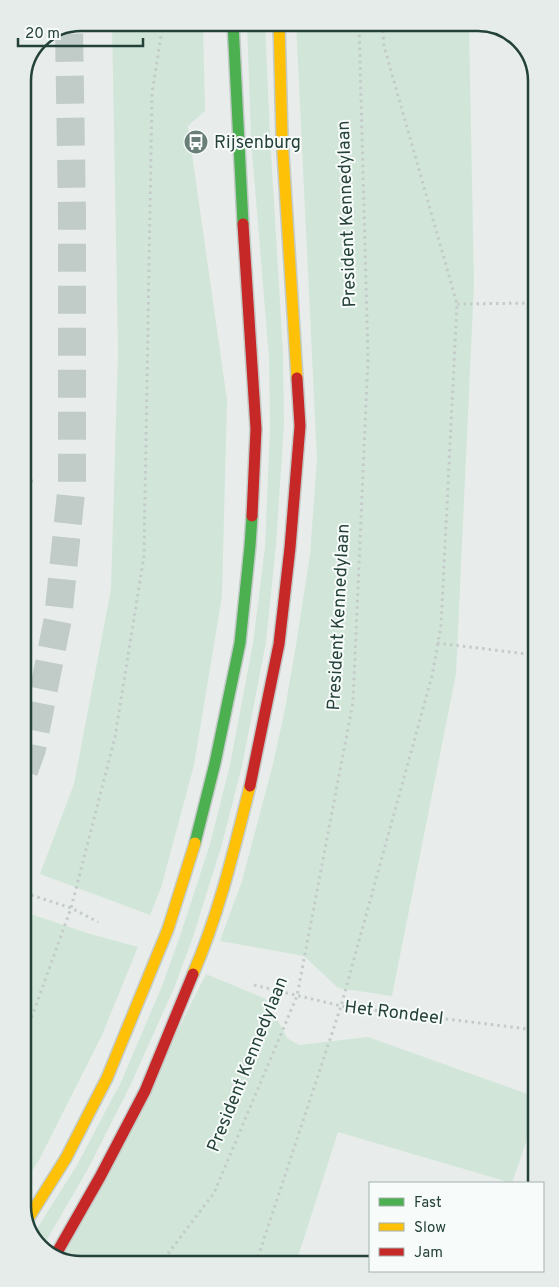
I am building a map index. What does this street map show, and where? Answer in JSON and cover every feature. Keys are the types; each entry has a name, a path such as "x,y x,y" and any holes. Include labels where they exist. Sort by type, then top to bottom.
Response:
{"street":[{"path":"32,1213 66,1158 107,1078 168,929 196,840 215,763 240,643 250,546 256,429 233,31"},
{"path":"58,1250 100,1177 144,1091 206,944 234,850 254,770 279,644 290,548 300,426 282,137 279,31"}],"path":[{"path":"31,1019 71,908 115,737 144,556 152,93 162,31"},
{"name":"President Kennedylaan","path":"166,1256 214,1193 297,996 353,702 368,358 359,31"},
{"path":"258,1256 341,1006 432,676 441,626 457,304 384,46 383,31"},
{"path":"457,304 528,303"},
{"path":"31,351 36,351"},
{"path":"437,643 528,654"},
{"path":"31,895 71,908 98,922"},
{"name":"Het Rondeel","path":"254,985 341,1006 528,1029"}],"green space":[{"path":"112,31 203,31 205,111 188,126 227,400 222,596 194,765 161,888 150,915 40,874 74,784 111,589 118,351"},
{"path":"247,31 265,31 283,352 284,425 276,545 266,642 242,766 222,844 193,937 174,988 131,1084 88,1169 46,1241 37,1229 77,1165 121,1082 162,986 180,936 210,844 230,765 253,643 265,547 270,428 269,358 251,139"},
{"path":"296,31 469,31 474,284 456,674 392,996 338,988 304,956 220,941 242,881 273,764 285,709 310,554 317,460"},
{"path":"31,914 87,933 138,947 102,1035 31,1173"},
{"path":"206,974 266,999 287,1038 299,1045 368,1037 528,1094 528,1136 512,1182 338,1132 298,1256 78,1256 65,1253"}],"tunnel":[{"path":"31,752 58,618 72,483 72,215 69,33"}],"traffic: fast":[{"path":"233,31 243,224"},
{"path":"195,843 215,763 240,643 252,516"}],"traffic: slow":[{"path":"279,31 282,137 297,378"},
{"path":"193,974 218,905 250,786"},
{"path":"32,1213 66,1158 107,1078 168,929 195,843"}],"traffic: jam":[{"path":"243,224 256,429 252,516"},
{"path":"250,786 279,644 290,548 300,426 297,378"},
{"path":"58,1250 100,1177 145,1091 193,974"}],"place":[{"name":"Rijsenburg","path":"196,142"}]}
